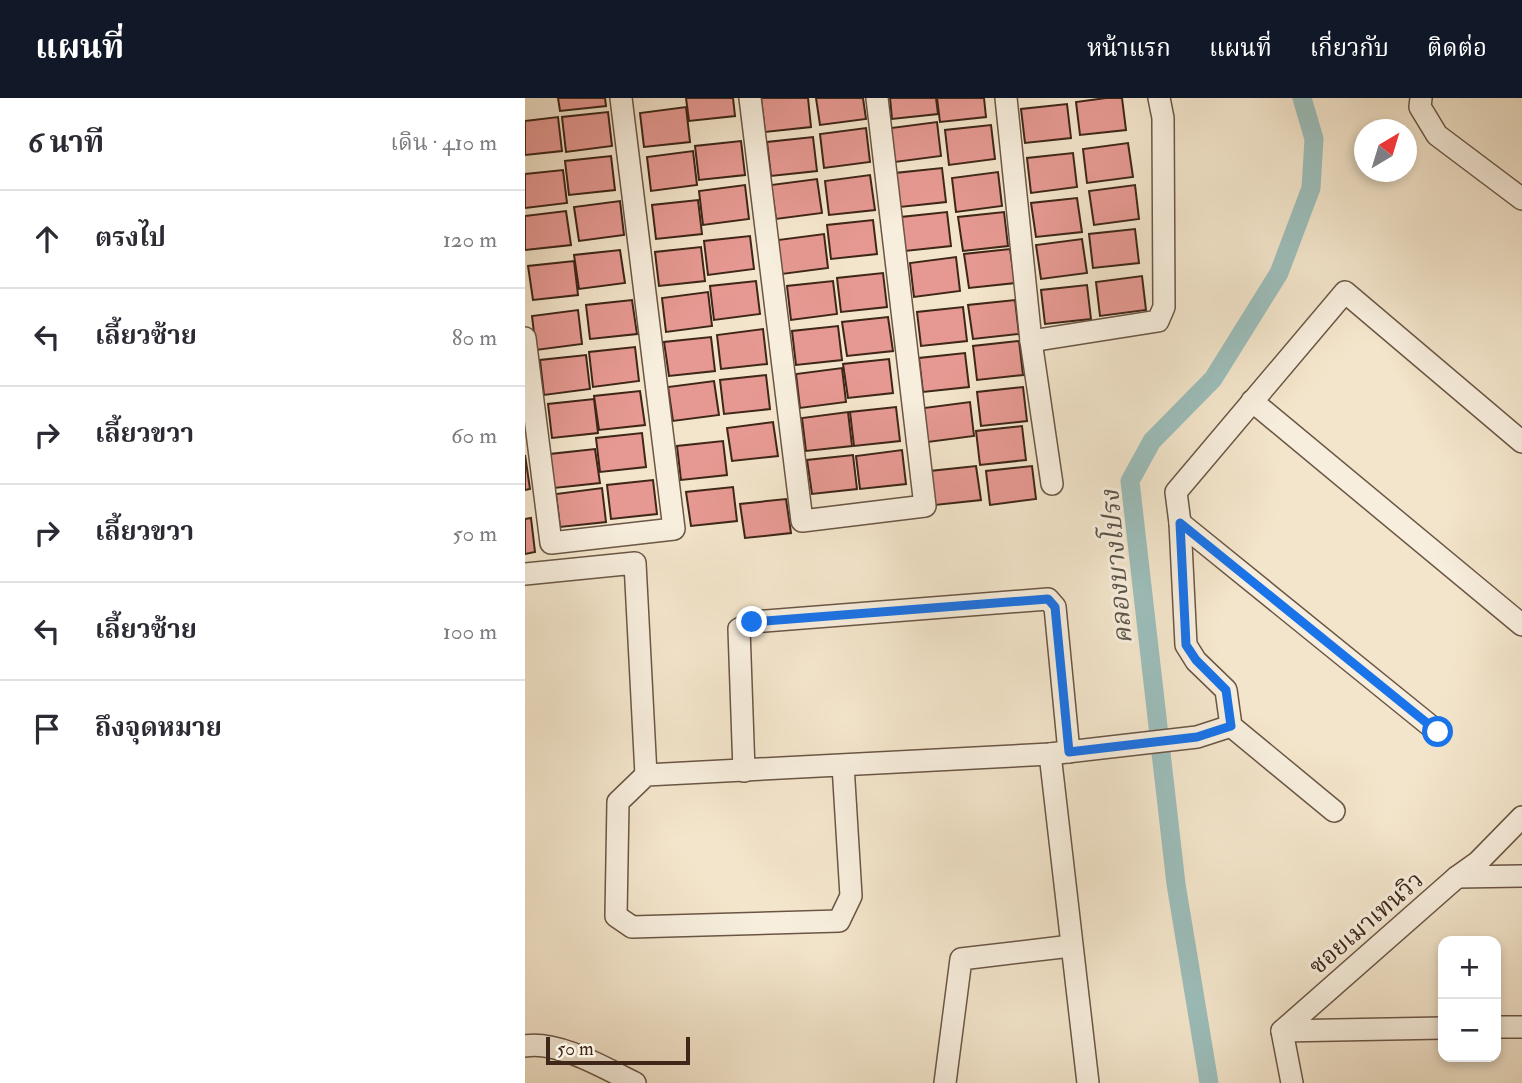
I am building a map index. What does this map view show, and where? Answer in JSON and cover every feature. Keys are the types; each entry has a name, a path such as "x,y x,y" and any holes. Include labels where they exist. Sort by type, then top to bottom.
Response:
{"street":[{"path":"525,338 551,543 674,529 621,98"},
{"path":"750,98 802,521 925,506 877,98"},
{"path":"1006,98 1031,341 1052,484"},
{"path":"1031,341 1158,321 1164,307 1163,118 1159,98"},
{"path":"1421,98 1420,107 1437,135 1522,199"},
{"path":"1334,811 1231,726 1226,690 1196,660 1186,645 1176,492 1345,292 1522,442"},
{"path":"1252,401 1522,625"},
{"path":"1180,523 1438,732"},
{"path":"525,574 635,563 646,775"},
{"path":"744,771 739,629 752,622 1048,599 1055,607 1071,946 1088,1083"},
{"path":"843,765 851,896 839,920 632,926 617,916 618,802 646,775 1060,753 1197,737 1231,726"},
{"name":"ซอยเมาเทนวิว","path":"1282,1031 1457,877 1478,862 1522,817"},
{"path":"1457,877 1522,876"},
{"path":"945,1083 961,959 1071,946"},
{"path":"1501,1027 1522,1027"},
{"path":"1292,1083 1282,1031 1438,1028"},
{"path":"525,1045 535,1044 579,1056 635,1083"}],"building":[{"path":"558,98 605,98 606,106 560,111"},
{"path":"686,98 733,98 735,116 689,121"},
{"path":"761,98 808,98 811,127 765,132"},
{"path":"816,98 863,98 866,119 820,125"},
{"path":"890,98 936,98 938,114 892,119"},
{"path":"937,98 984,98 986,117 940,122"},
{"path":"1122,98 1126,130 1080,135 1076,102"},
{"path":"1067,104 1071,138 1025,143 1021,109"},
{"path":"686,107 690,142 644,147 640,113"},
{"path":"608,112 612,146 566,152 562,117"},
{"path":"558,117 562,151 525,155 525,121"},
{"path":"937,122 941,156 895,162 891,128"},
{"path":"991,125 995,159 949,165 945,130"},
{"path":"866,128 870,162 824,168 820,134"},
{"path":"813,137 817,171 771,176 767,142"},
{"path":"741,141 745,175 699,180 695,146"},
{"path":"1128,143 1133,177 1087,183 1083,149"},
{"path":"693,151 697,185 651,191 647,157"},
{"path":"1073,153 1077,187 1031,193 1027,158"},
{"path":"611,156 615,190 569,195 565,161"},
{"path":"942,168 946,202 900,207 895,173"},
{"path":"563,170 567,203 525,208 525,174"},
{"path":"998,172 1002,206 956,212 952,178"},
{"path":"870,175 875,210 829,215 825,181"},
{"path":"817,179 822,213 776,219 771,185"},
{"path":"745,185 749,219 703,225 699,191"},
{"path":"1135,185 1139,219 1094,225 1089,191"},
{"path":"1077,198 1082,232 1036,237 1031,203"},
{"path":"698,200 702,234 656,239 652,205"},
{"path":"620,201 624,235 579,241 574,207"},
{"path":"566,211 571,245 525,250 525,216"},
{"path":"947,212 951,246 905,251 901,217"},
{"path":"1004,212 1008,246 963,251 958,217"},
{"path":"873,220 877,254 831,259 827,225"},
{"path":"1135,229 1139,263 1093,268 1089,234"},
{"path":"824,234 828,268 782,274 778,240"},
{"path":"750,236 754,269 708,275 704,241"},
{"path":"1082,239 1087,273 1041,279 1036,245"},
{"path":"701,247 705,281 659,286 655,252"},
{"path":"1010,249 1015,283 969,288 964,254"},
{"path":"620,250 625,283 579,289 574,255"},
{"path":"956,257 960,291 914,297 910,263"},
{"path":"574,261 578,295 533,300 528,266"},
{"path":"883,273 887,307 841,312 837,278"},
{"path":"1142,276 1146,310 1100,316 1096,282"},
{"path":"756,281 760,314 714,320 710,286"},
{"path":"833,281 837,314 791,320 787,286"},
{"path":"1087,285 1091,319 1045,324 1041,290"},
{"path":"708,292 712,326 666,332 662,298"},
{"path":"632,300 637,334 590,339 586,305"},
{"path":"1015,300 1019,334 973,339 968,305"},
{"path":"963,307 967,341 921,346 917,312"},
{"path":"578,310 582,344 536,350 532,316"},
{"path":"888,317 893,351 847,356 842,322"},
{"path":"838,326 842,360 796,365 792,331"},
{"path":"763,329 767,364 721,369 717,335"},
{"path":"711,337 715,371 669,376 664,342"},
{"path":"1019,341 1023,375 977,380 973,346"},
{"path":"635,347 639,381 593,387 589,352"},
{"path":"965,353 969,387 923,392 919,358"},
{"path":"586,355 590,389 544,395 540,360"},
{"path":"889,359 893,393 848,398 843,364"},
{"path":"842,368 846,402 800,408 796,374"},
{"path":"766,375 770,409 724,414 720,380"},
{"path":"714,381 719,415 673,421 668,387"},
{"path":"1023,387 1027,421 981,426 977,392"},
{"path":"640,391 645,425 599,430 594,396"},
{"path":"594,399 598,433 552,438 548,404"},
{"path":"970,402 974,436 928,442 924,408"},
{"path":"896,407 900,441 854,446 850,412"},
{"path":"848,412 852,446 806,451 802,418"},
{"path":"773,422 778,456 732,461 727,428"},
{"path":"1022,426 1026,460 980,465 976,431"},
{"path":"642,433 646,467 600,472 596,438"},
{"path":"723,441 727,475 681,480 677,446"},
{"path":"595,449 600,483 554,488 550,454"},
{"path":"902,450 906,484 860,489 856,456"},
{"path":"525,455 530,489 525,490"},
{"path":"853,455 857,489 812,494 807,460"},
{"path":"976,466 981,500 935,505 930,471"},
{"path":"1032,466 1036,499 990,505 986,471"},
{"path":"653,480 657,514 611,519 607,485"},
{"path":"733,487 737,521 691,526 686,492"},
{"path":"602,488 606,522 560,527 556,494"},
{"path":"786,499 791,533 745,538 740,504"},
{"path":"531,518 535,552 525,554 525,519"}],"waterway":[{"name":"คลองบางโปรง","path":"1209,1083 1176,884 1130,481 1152,441 1213,379 1279,273 1311,188 1314,139 1302,98"}],"route":[{"path":"752,622 1048,599 1055,607 1069,752 1197,737 1231,726 1226,690 1196,660 1186,645 1180,523 1438,732"}]}
